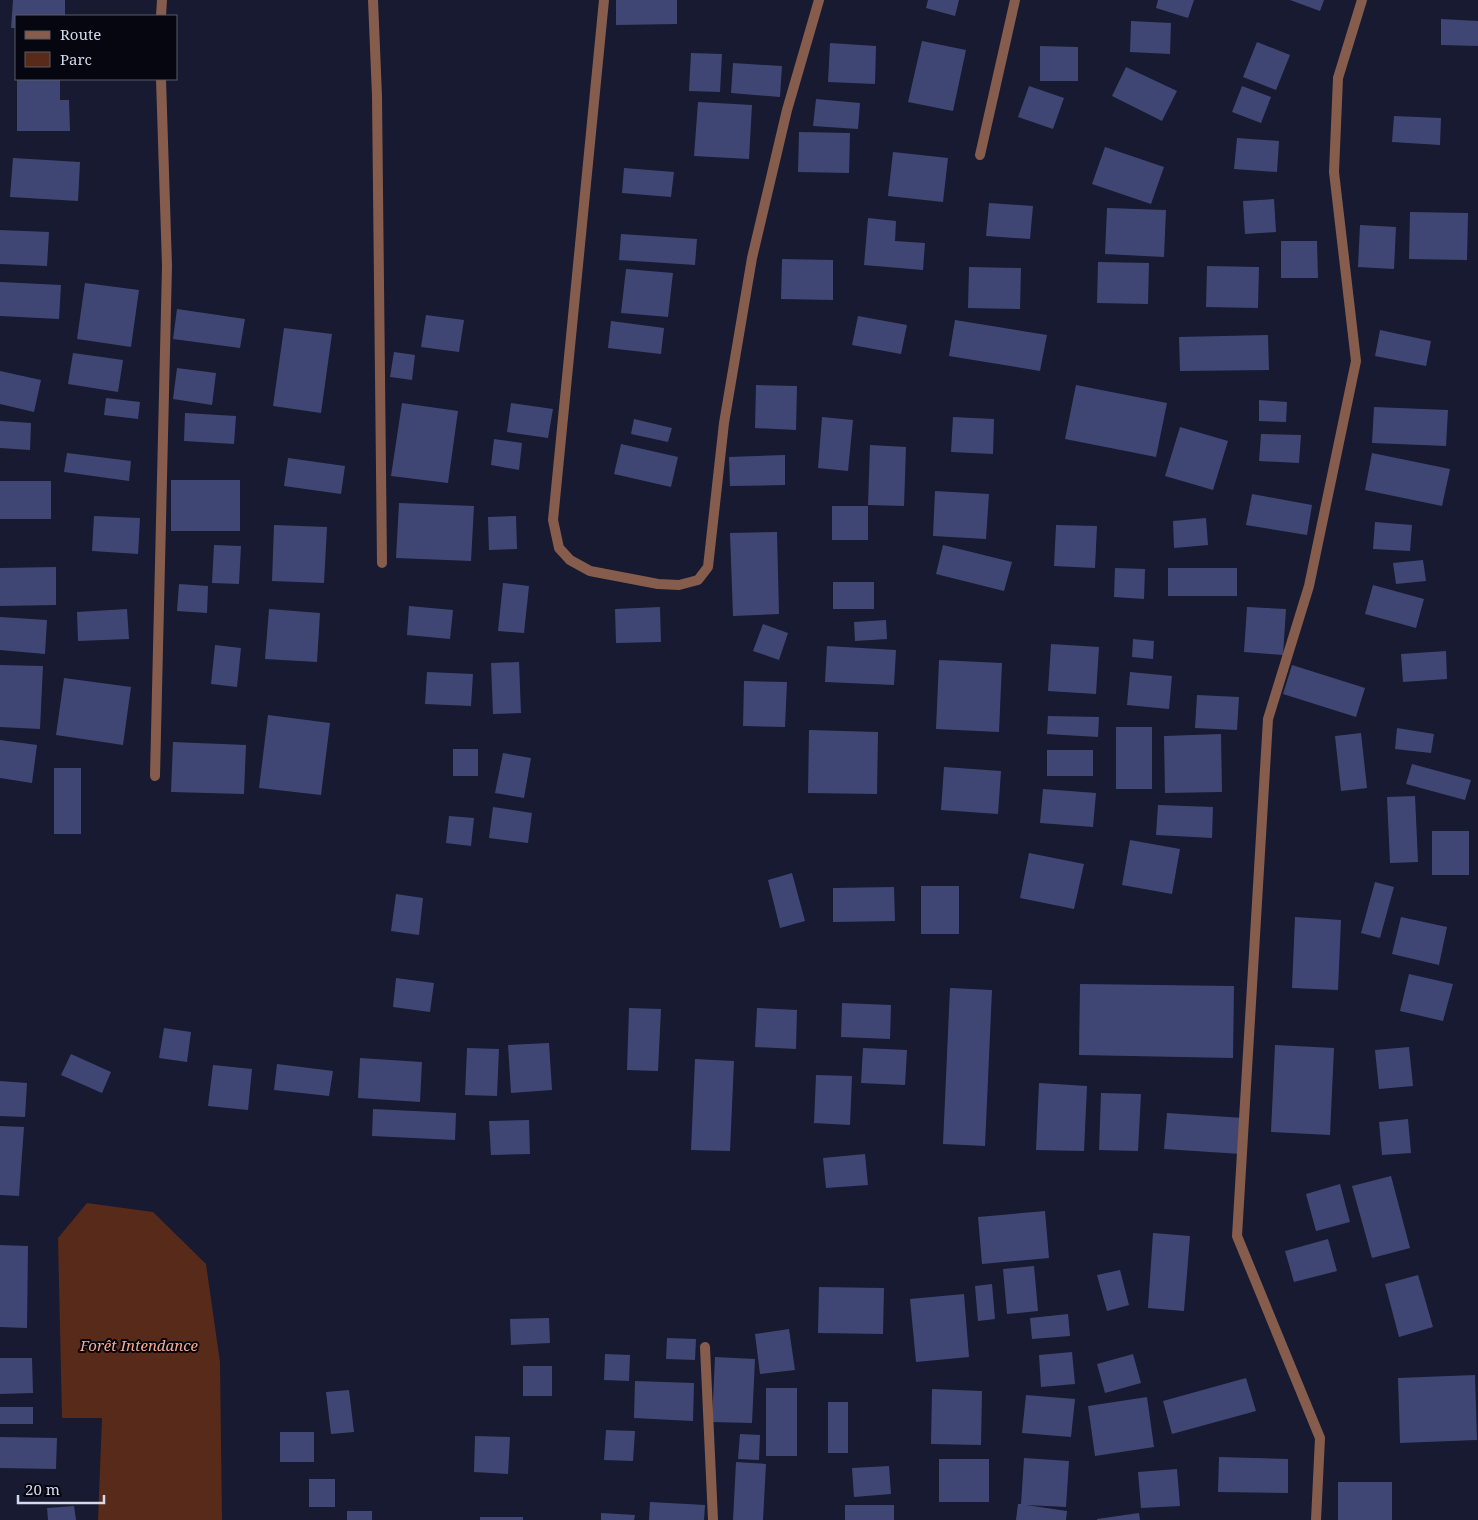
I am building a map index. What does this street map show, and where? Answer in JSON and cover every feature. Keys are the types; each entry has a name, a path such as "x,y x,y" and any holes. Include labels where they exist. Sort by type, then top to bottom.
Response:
{"street":[{"path":"162,0 162,15"},
{"path":"374,0 377,96 382,563"},
{"path":"604,0 552,520 559,548 570,560 590,571 658,584 679,585 698,580 708,567 724,423 752,258 787,110 819,0"},
{"path":"980,155 1015,0"},
{"path":"1316,1520 1320,1438 1237,1236 1268,719 1309,586 1356,361 1334,172 1338,78 1362,0"},
{"path":"155,776 167,266 161,80"},
{"path":"705,1347 713,1520"}],"green space":[{"name":"Forêt Intendance","path":"87,1203 153,1212 206,1264 220,1362 222,1520 98,1520 102,1418 62,1418 58,1238"}],"building":[{"path":"13,0 65,0 65,15 15,15 15,28 11,28"},
{"path":"616,0 677,0 677,24 616,25"},
{"path":"928,0 959,0 955,16 926,8"},
{"path":"1158,0 1194,0 1188,18 1156,8"},
{"path":"1290,0 1324,0 1320,11"},
{"path":"1441,19 1478,21 1478,46 1441,45"},
{"path":"1131,21 1171,23 1170,54 1130,52"},
{"path":"922,41 966,50 953,111 908,102"},
{"path":"1257,42 1290,55 1276,90 1243,77"},
{"path":"830,43 876,46 875,84 828,82"},
{"path":"1040,46 1078,47 1078,81 1040,81"},
{"path":"691,53 722,54 720,92 689,91"},
{"path":"733,63 782,66 780,97 731,93"},
{"path":"1126,67 1177,91 1162,121 1112,96"},
{"path":"17,80 60,80 60,100 69,100 70,131 17,131"},
{"path":"1029,86 1064,98 1053,129 1018,117"},
{"path":"1242,86 1271,97 1261,123 1232,112"},
{"path":"816,99 860,103 858,129 813,126"},
{"path":"698,102 752,105 749,159 694,156"},
{"path":"1394,116 1441,118 1440,145 1392,142"},
{"path":"799,132 850,133 849,173 798,172"},
{"path":"1237,138 1279,141 1277,172 1234,169"},
{"path":"1105,147 1164,167 1151,204 1092,184"},
{"path":"893,152 948,158 943,202 888,196"},
{"path":"13,158 80,162 78,201 10,197"},
{"path":"624,168 674,172 671,197 622,193"},
{"path":"1274,199 1276,232 1245,234 1243,201"},
{"path":"989,203 1033,206 1030,239 986,236"},
{"path":"1107,208 1166,210 1164,257 1105,254"},
{"path":"1410,212 1468,213 1467,260 1409,259"},
{"path":"868,218 896,221 895,241 925,243 923,270 864,265"},
{"path":"1360,225 1396,227 1394,269 1358,267"},
{"path":"0,230 49,232 47,266 0,264"},
{"path":"621,234 697,239 695,265 619,260"},
{"path":"1281,241 1317,241 1318,278 1281,278"},
{"path":"782,259 833,260 833,300 781,299"},
{"path":"1098,262 1149,263 1148,304 1097,303"},
{"path":"1207,266 1259,267 1258,308 1206,307"},
{"path":"969,267 1021,268 1020,309 968,308"},
{"path":"626,269 673,273 668,317 621,313"},
{"path":"0,282 61,285 59,319 0,316"},
{"path":"85,283 139,290 131,347 77,339"},
{"path":"177,309 245,319 240,348 173,339"},
{"path":"426,315 464,320 459,352 421,347"},
{"path":"858,316 907,325 901,354 852,345"},
{"path":"955,320 1047,335 1040,371 949,356"},
{"path":"611,321 664,328 661,354 608,348"},
{"path":"284,328 332,334 321,413 273,406"},
{"path":"1380,330 1431,341 1426,366 1375,356"},
{"path":"1268,335 1269,370 1180,371 1179,337"},
{"path":"394,352 415,355 412,380 390,377"},
{"path":"73,353 123,360 118,392 68,384"},
{"path":"177,368 216,373 212,405 173,399"},
{"path":"0,371 41,380 34,412 0,404"},
{"path":"756,385 797,386 796,430 755,428"},
{"path":"1076,385 1167,403 1156,457 1065,439"},
{"path":"106,398 140,402 138,419 104,415"},
{"path":"1259,400 1287,402 1286,422 1259,421"},
{"path":"402,403 458,411 448,483 391,476"},
{"path":"511,403 553,409 548,438 507,432"},
{"path":"1374,407 1448,410 1446,446 1372,443"},
{"path":"185,413 236,416 234,444 184,441"},
{"path":"822,417 853,420 848,471 818,468"},
{"path":"953,417 994,419 993,454 951,452"},
{"path":"634,419 672,428 668,442 631,434"},
{"path":"0,421 31,423 30,450 0,448"},
{"path":"1180,427 1228,441 1213,490 1165,476"},
{"path":"1261,434 1301,435 1299,463 1259,461"},
{"path":"494,439 522,443 519,470 491,465"},
{"path":"621,444 678,457 671,487 614,474"},
{"path":"870,445 906,447 904,506 868,505"},
{"path":"67,453 131,461 129,481 64,472"},
{"path":"1372,453 1450,469 1442,506 1365,490"},
{"path":"785,455 785,485 730,486 729,457"},
{"path":"288,458 345,466 341,494 284,486"},
{"path":"171,480 240,480 240,531 171,531"},
{"path":"0,481 51,481 51,519 0,519"},
{"path":"935,491 989,494 986,539 933,536"},
{"path":"1252,494 1312,505 1307,535 1246,525"},
{"path":"399,503 474,506 471,561 396,558"},
{"path":"832,506 868,506 868,540 832,540"},
{"path":"94,516 140,518 138,554 92,551"},
{"path":"516,516 517,549 489,550 488,517"},
{"path":"1206,518 1208,545 1174,548 1173,521"},
{"path":"1375,522 1412,525 1410,551 1373,549"},
{"path":"274,525 327,527 324,583 272,581"},
{"path":"1056,525 1097,526 1095,568 1054,566"},
{"path":"777,532 779,614 733,616 730,533"},
{"path":"214,545 241,546 239,584 212,583"},
{"path":"943,545 1012,562 1004,591 936,574"},
{"path":"1423,560 1426,581 1396,584 1393,563"},
{"path":"56,567 56,605 0,606 0,568"},
{"path":"1115,568 1145,569 1144,599 1114,597"},
{"path":"1168,568 1237,568 1237,596 1168,596"},
{"path":"833,582 874,582 874,609 833,609"},
{"path":"503,583 529,586 524,633 498,631"},
{"path":"179,584 208,586 207,613 177,611"},
{"path":"1373,585 1424,599 1416,628 1365,614"},
{"path":"409,606 453,610 450,639 407,635"},
{"path":"660,607 661,642 616,643 615,609"},
{"path":"1247,607 1286,609 1283,655 1244,652"},
{"path":"127,609 129,639 78,641 77,612"},
{"path":"269,609 320,613 317,662 265,659"},
{"path":"0,617 47,620 45,654 0,650"},
{"path":"886,620 887,639 855,641 854,622"},
{"path":"763,624 788,633 779,660 753,651"},
{"path":"1133,639 1154,641 1153,659 1132,657"},
{"path":"1051,644 1099,647 1096,694 1048,691"},
{"path":"215,645 241,648 237,687 211,684"},
{"path":"827,646 896,650 894,685 825,682"},
{"path":"1446,651 1447,679 1403,682 1401,654"},
{"path":"939,660 1002,663 999,732 936,729"},
{"path":"519,662 521,713 493,714 491,663"},
{"path":"0,665 43,666 40,729 0,727"},
{"path":"1292,665 1365,688 1356,717 1283,694"},
{"path":"427,672 473,674 471,706 425,704"},
{"path":"1130,672 1172,676 1169,709 1127,705"},
{"path":"64,678 131,687 123,745 56,735"},
{"path":"744,681 787,682 785,727 743,726"},
{"path":"1197,695 1239,697 1237,730 1195,728"},
{"path":"268,715 330,723 321,795 259,788"},
{"path":"1048,716 1099,717 1098,737 1047,734"},
{"path":"1116,727 1152,727 1152,789 1116,789"},
{"path":"1397,728 1434,734 1431,753 1395,749"},
{"path":"809,730 878,732 877,794 808,793"},
{"path":"1361,733 1367,788 1341,791 1335,736"},
{"path":"1221,734 1222,792 1165,793 1164,736"},
{"path":"0,740 37,745 32,783 0,778"},
{"path":"173,742 246,745 244,794 171,792"},
{"path":"453,749 478,749 478,776 453,776"},
{"path":"1047,750 1093,750 1093,776 1047,776"},
{"path":"503,753 531,758 524,798 495,793"},
{"path":"1412,764 1471,780 1465,800 1406,784"},
{"path":"944,767 1001,771 998,814 941,810"},
{"path":"54,768 81,768 81,834 54,834"},
{"path":"1043,789 1096,793 1093,827 1040,823"},
{"path":"1415,796 1418,862 1390,863 1387,797"},
{"path":"1158,805 1213,807 1212,838 1156,835"},
{"path":"493,807 532,813 528,843 489,838"},
{"path":"449,816 474,818 471,846 446,843"},
{"path":"1432,831 1469,831 1469,875 1432,875"},
{"path":"1130,840 1180,849 1172,894 1122,885"},
{"path":"1029,853 1084,864 1074,909 1020,898"},
{"path":"792,873 805,921 780,928 768,880"},
{"path":"1375,882 1394,887 1380,938 1361,933"},
{"path":"921,886 959,886 959,934 921,934"},
{"path":"894,887 895,921 833,922 833,888"},
{"path":"396,894 423,898 419,935 391,931"},
{"path":"1295,917 1341,920 1338,990 1292,988"},
{"path":"1401,917 1447,927 1439,965 1392,954"},
{"path":"1409,974 1453,984 1443,1021 1400,1011"},
{"path":"396,978 434,983 430,1012 393,1007"},
{"path":"1080,984 1234,986 1233,1058 1079,1055"},
{"path":"950,988 992,990 985,1146 943,1144"},
{"path":"842,1003 891,1005 890,1039 841,1037"},
{"path":"629,1008 661,1009 658,1071 627,1070"},
{"path":"757,1008 797,1010 796,1049 755,1047"},
{"path":"164,1028 191,1032 187,1062 159,1058"},
{"path":"549,1043 552,1090 511,1093 508,1045"},
{"path":"1275,1045 1334,1048 1330,1135 1271,1132"},
{"path":"1409,1047 1413,1086 1379,1089 1375,1050"},
{"path":"467,1048 499,1049 497,1096 465,1095"},
{"path":"863,1048 907,1050 905,1085 861,1083"},
{"path":"71,1054 111,1072 102,1093 61,1075"},
{"path":"360,1058 422,1062 420,1102 358,1098"},
{"path":"695,1059 734,1061 730,1151 691,1150"},
{"path":"277,1064 333,1071 329,1096 274,1090"},
{"path":"213,1065 252,1069 248,1110 208,1106"},
{"path":"816,1075 852,1076 850,1125 814,1123"},
{"path":"0,1081 27,1083 25,1117 0,1116"},
{"path":"1039,1083 1087,1086 1084,1151 1036,1150"},
{"path":"1101,1093 1141,1094 1138,1151 1099,1150"},
{"path":"373,1109 456,1113 455,1140 372,1136"},
{"path":"1167,1113 1244,1118 1241,1154 1164,1149"},
{"path":"1408,1119 1411,1153 1382,1155 1379,1122"},
{"path":"529,1120 530,1154 491,1155 489,1121"},
{"path":"0,1126 24,1127 19,1196 0,1195"},
{"path":"865,1154 868,1185 826,1188 823,1158"},
{"path":"1391,1176 1410,1248 1372,1258 1352,1186"},
{"path":"1340,1184 1350,1222 1316,1231 1306,1194"},
{"path":"1045,1211 1049,1258 982,1264 978,1217"},
{"path":"1153,1233 1190,1236 1184,1311 1148,1308"},
{"path":"1328,1239 1337,1271 1294,1282 1285,1251"},
{"path":"0,1245 28,1246 27,1328 0,1327"},
{"path":"1034,1266 1038,1311 1007,1314 1003,1269"},
{"path":"1120,1270 1129,1305 1107,1311 1097,1275"},
{"path":"1418,1275 1433,1327 1399,1337 1385,1284"},
{"path":"992,1284 995,1319 978,1321 975,1286"},
{"path":"819,1287 884,1288 883,1334 818,1333"},
{"path":"964,1294 969,1357 916,1362 910,1299"},
{"path":"1068,1314 1070,1336 1032,1339 1030,1318"},
{"path":"549,1318 550,1343 511,1345 510,1319"},
{"path":"789,1329 795,1370 760,1374 755,1334"},
{"path":"667,1338 696,1339 695,1360 666,1359"},
{"path":"1072,1352 1075,1384 1041,1387 1039,1355"},
{"path":"605,1354 630,1355 629,1381 604,1380"},
{"path":"1133,1354 1141,1383 1105,1393 1097,1364"},
{"path":"715,1357 755,1359 752,1423 712,1422"},
{"path":"0,1358 32,1358 33,1393 0,1394"},
{"path":"523,1366 552,1366 552,1396 523,1396"},
{"path":"1475,1375 1477,1440 1400,1443 1398,1378"},
{"path":"1246,1378 1256,1411 1172,1434 1163,1401"},
{"path":"635,1381 694,1383 693,1421 634,1418"},
{"path":"766,1388 797,1388 797,1456 766,1456"},
{"path":"932,1389 982,1391 981,1445 931,1444"},
{"path":"349,1390 354,1432 331,1434 326,1392"},
{"path":"1026,1395 1075,1399 1071,1437 1022,1433"},
{"path":"1147,1397 1154,1447 1095,1456 1088,1406"},
{"path":"828,1402 848,1402 848,1453 828,1453"},
{"path":"0,1407 33,1407 33,1424 0,1424"},
{"path":"606,1430 635,1431 633,1461 604,1460"},
{"path":"280,1432 314,1432 314,1462 280,1462"},
{"path":"740,1434 760,1435 759,1460 738,1459"},
{"path":"475,1436 510,1437 508,1474 474,1472"},
{"path":"0,1437 57,1438 56,1469 0,1468"},
{"path":"1219,1457 1288,1459 1288,1493 1218,1492"},
{"path":"1024,1458 1069,1461 1066,1507 1026,1505 1067,1511 1066,1520 1016,1520 1018,1504 1021,1504"},
{"path":"939,1459 989,1459 989,1502 939,1502"},
{"path":"736,1462 766,1464 763,1520 733,1520"},
{"path":"889,1466 891,1494 854,1497 852,1468"},
{"path":"1177,1469 1180,1506 1141,1508 1138,1472"},
{"path":"309,1479 335,1479 335,1507 309,1507"},
{"path":"1338,1482 1392,1482 1392,1520 1338,1520"},
{"path":"650,1502 705,1505 704,1520 649,1520"},
{"path":"845,1505 894,1505 894,1520 845,1520"},
{"path":"74,1506 76,1520 48,1520 47,1508"},
{"path":"347,1511 372,1511 372,1520 347,1520"},
{"path":"601,1513 635,1515 634,1520 601,1520"},
{"path":"1139,1513 1140,1520 1097,1520 1097,1519"},
{"path":"480,1517 523,1517 523,1520 480,1520"}]}
